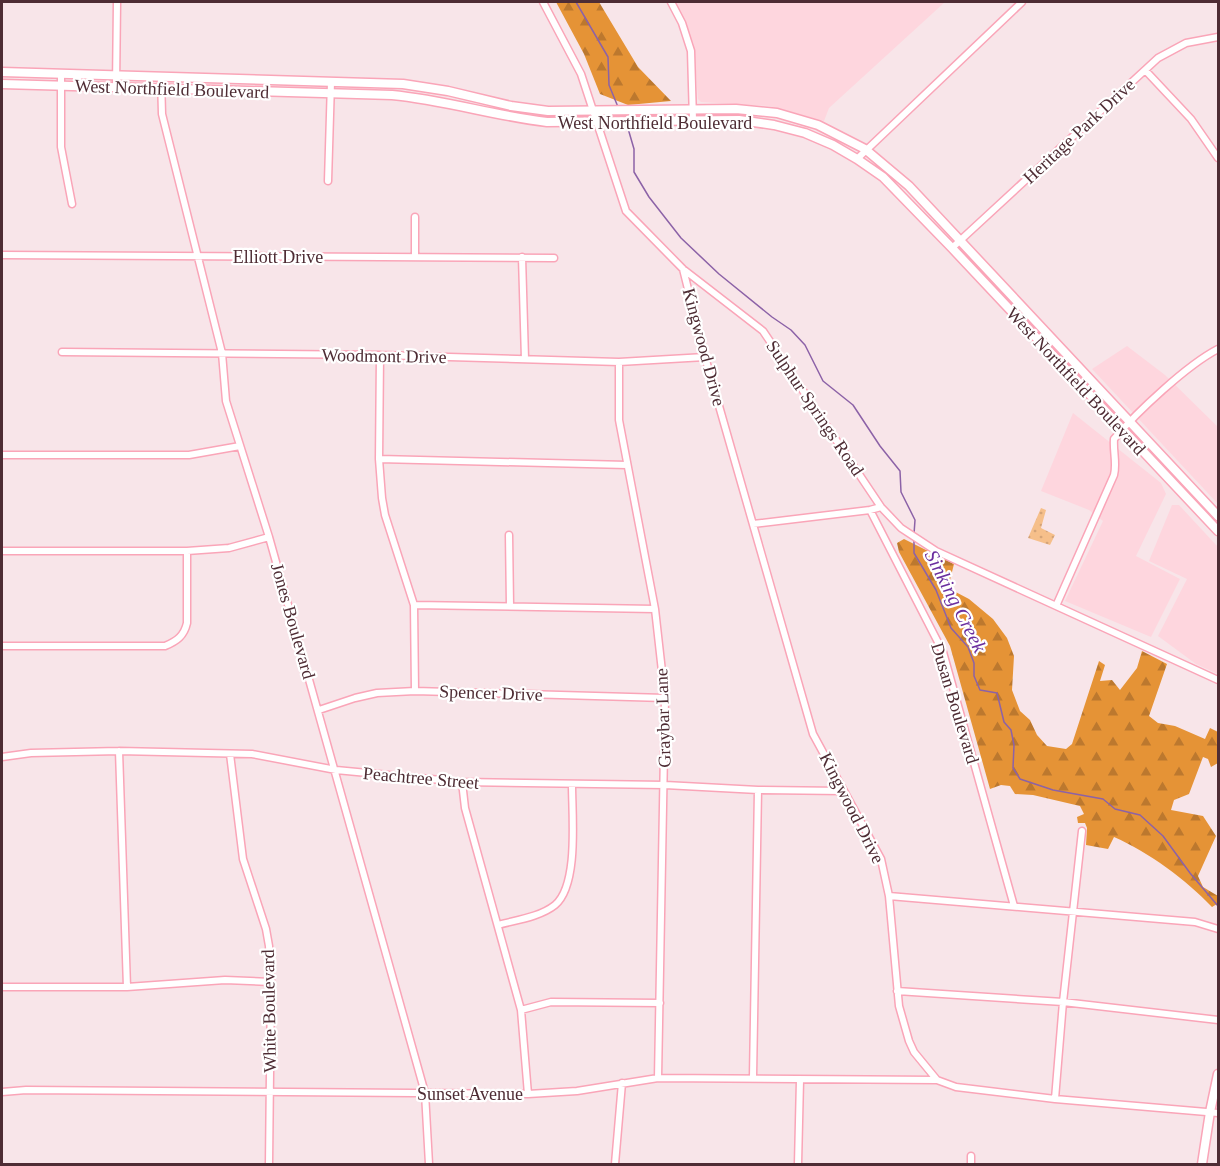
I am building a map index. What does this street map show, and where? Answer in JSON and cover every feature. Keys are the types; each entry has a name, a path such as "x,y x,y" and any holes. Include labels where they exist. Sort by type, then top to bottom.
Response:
{"main road":[{"name":"West Northfield Boulevard","path":"2,72 403,84 548,111 736,109 777,114 818,125 865,149 909,186 1218,516"},
{"name":"West Northfield Boulevard","path":"2,84 392,95 426,98 519,119 548,122 739,120 774,125 805,133 832,145 883,177 1218,531"},
{"path":"992,291 1000,282"},
{"path":"1202,1164 1214,1112 1218,1074"}],"street":[{"path":"116,87 117,2"},
{"name":"Sulphur Springs Road","path":"543,2 577,63 626,211 683,269 763,331 881,507 910,535 936,551 1218,680"},
{"path":"671,2 682,23 691,51 693,120"},
{"path":"856,159 1022,2"},
{"name":"Heritage Park Drive","path":"952,248 1158,58 1186,43 1218,37"},
{"path":"1145,70 1191,118 1218,158"},
{"path":"61,75 61,147 72,204"},
{"name":"Jones Boulevard","path":"161,78 162,114 169,149 222,353 226,401 269,537 319,710 425,1093 429,1164"},
{"path":"328,181 331,82"},
{"path":"415,217 415,257"},
{"name":"Elliott Drive","path":"2,255 554,258"},
{"path":"522,257 525,359"},
{"name":"Kingwood Drive","path":"683,269 705,357 813,734 881,859 889,896 897,991 909,1041 914,1052 937,1080"},
{"path":"1056,606 1114,476 1116,466 1114,439 1192,367 1218,350"},
{"name":"Woodmont Drive","path":"62,352 380,355 619,362 705,357"},
{"path":"380,355 379,459 385,515 414,605 415,691"},
{"name":"Graybar Lane","path":"619,362 619,420 655,609 665,698 658,1078"},
{"path":"2,455 189,455 240,446"},
{"path":"379,459 627,465"},
{"path":"753,524 881,507"},
{"name":"Dusan Boulevard","path":"870,510 943,652 1014,906"},
{"path":"508,535 510,606"},
{"path":"2,551 187,551 229,548 269,537"},
{"path":"2,646 165,646 174,642 185,631 187,623 187,551"},
{"path":"414,605 655,609"},
{"name":"Spencer Drive","path":"319,710 377,693 415,691 665,698"},
{"path":"119,751 127,987"},
{"name":"Peachtree Street","path":"2,757 42,753 119,751 230,753 252,754 336,770 462,782 843,791"},
{"name":"White Boulevard","path":"230,753 243,859 266,929 271,982 269,1164"},
{"path":"462,782 465,808 522,1010 528,1094"},
{"path":"498,925 543,912 562,898 569,883 571,867 572,785"},
{"path":"753,1077 758,790"},
{"path":"1055,1099 1082,831"},
{"path":"889,896 1195,922 1218,928"},
{"path":"2,987 127,987 225,980 271,982"},
{"path":"897,991 1063,1002 1218,1020"},
{"path":"522,1010 551,1002 660,1003"},
{"name":"Sunset Avenue","path":"2,1092 26,1090 528,1094 577,1091 658,1078 937,1080"},
{"path":"798,1164 800,1080"},
{"path":"937,1080 956,1087 1055,1099 1214,1112"},
{"path":"615,1164 622,1083"},
{"path":"970,1164 971,1156"}],"shaded area":[{"path":"676,2 945,2 829,108 824,121 769,106 701,102 698,99 694,45"},
{"path":"1127,346 1165,375 1218,427 1218,504 1092,369"},
{"path":"1073,413 1161,483 1166,494 1136,556 1180,579 1151,637 1065,601 1103,521 1089,510 1041,491"},
{"path":"1172,505 1179,505 1218,547 1218,674 1196,664 1158,636 1187,579 1149,561"},
{"path":"1041,508 1046,510 1041,528 1055,535 1050,545 1028,538"}],"green space":[{"path":"556,2 599,2 638,67 671,101 628,105 600,94 584,54"},
{"path":"904,539 954,564 948,588 969,599 993,619 1007,638 1014,656 1012,690 1020,711 1030,720 1037,735 1047,746 1066,749 1072,744 1099,661 1105,665 1100,681 1112,680 1120,690 1137,668 1142,651 1167,664 1149,716 1158,723 1175,726 1205,739 1210,728 1218,732 1218,763 1211,767 1208,759 1203,757 1189,794 1174,800 1171,810 1203,816 1216,836 1198,876 1203,887 1218,896 1217,904 1212,907 1166,867 1114,837 1108,849 1086,845 1087,828 1085,823 1078,823 1077,817 1084,814 1080,806 1033,795 1015,794 1010,786 1001,785 990,789 950,646 899,552 897,543"}],"waterway":[{"name":"Sinking Creek","path":"576,2 608,57 609,85 618,107"},
{"name":"Sinking Creek","path":"627,125 634,149 634,172 649,197 681,238 719,274 791,330 805,345 823,381 853,405 900,471 901,492 915,520 914,534"},
{"name":"Sinking Creek","path":"914,539 914,553 936,590 951,628 968,647 974,663 974,676 980,690 997,693 1004,722 1011,730 1014,745 1013,768 1020,779 1053,790 1103,799 1115,809 1140,815 1163,836 1218,906"}]}
